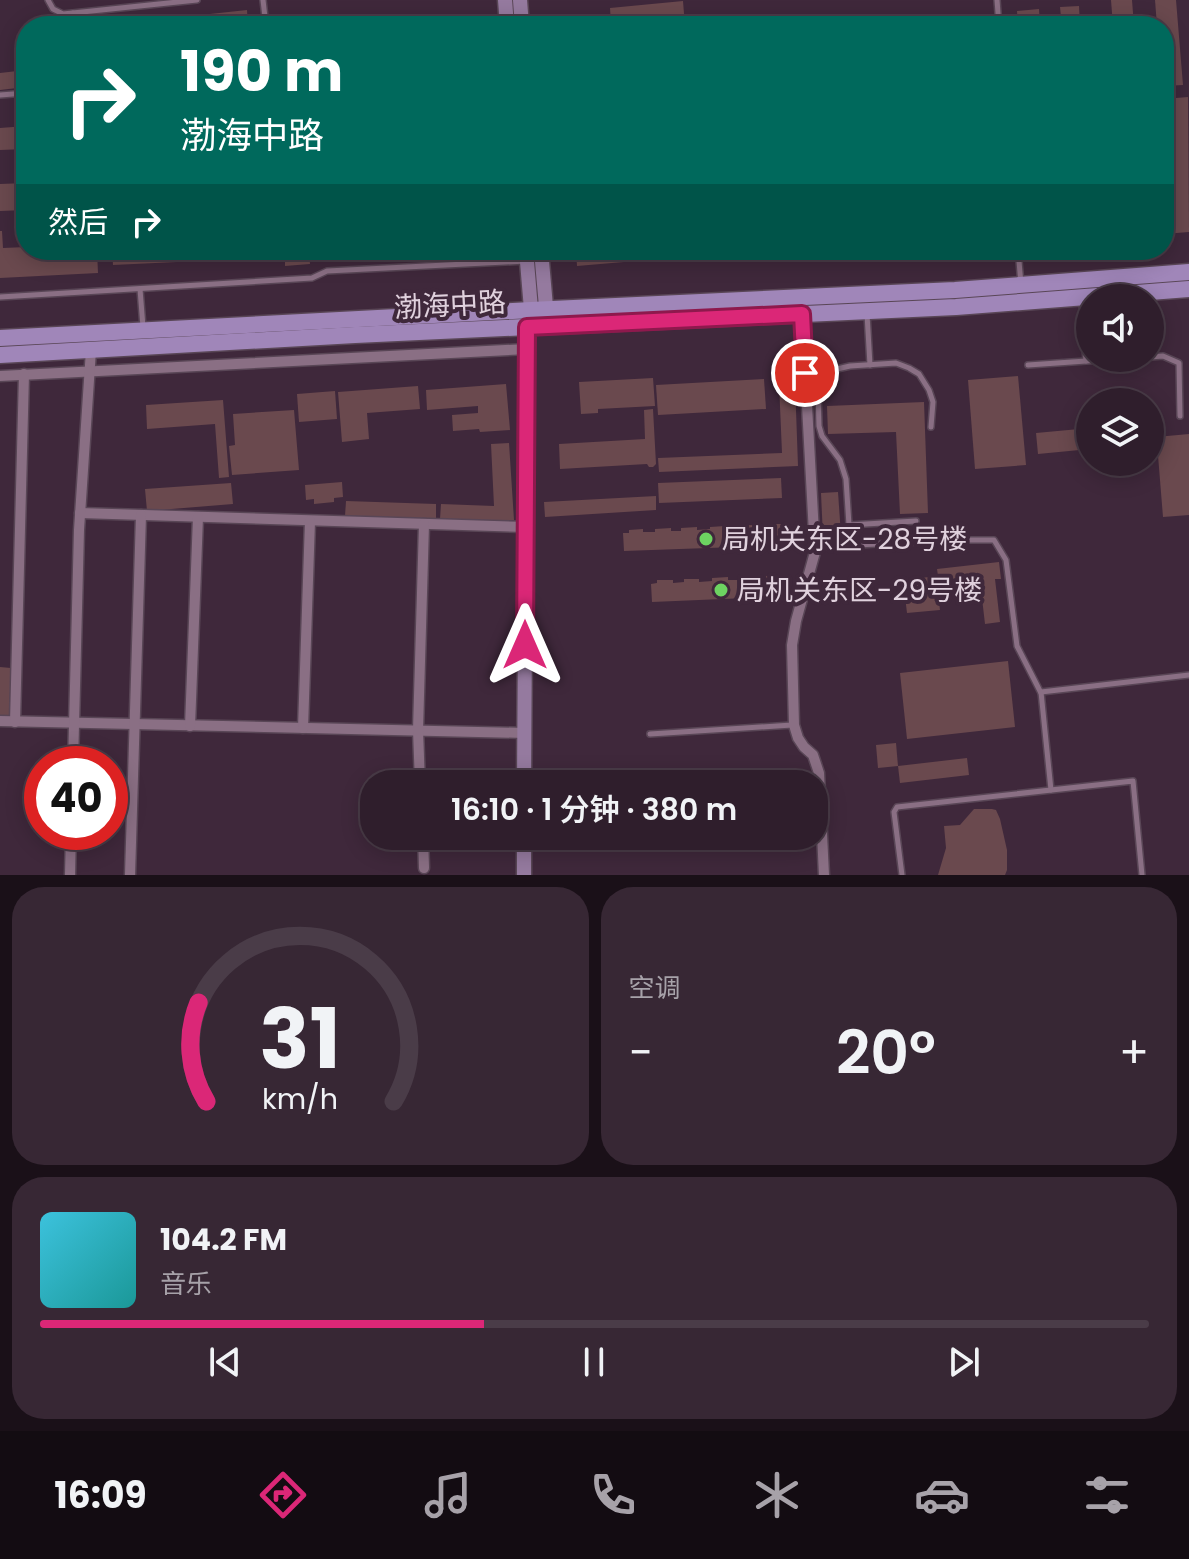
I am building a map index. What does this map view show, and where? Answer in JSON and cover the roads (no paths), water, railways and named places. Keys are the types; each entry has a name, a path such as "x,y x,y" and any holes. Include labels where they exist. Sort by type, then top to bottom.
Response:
{"main road":[{"name":"渤海中路","path":"0,355 537,320 1189,272"},
{"name":"渤海中路","path":"1164,291 1189,289"},
{"name":"渤海中路","path":"0,338 143,330 802,314 1076,297"}],"street":[{"path":"528,260 537,320"},
{"path":"524,770 527,349 537,320 540,260"},
{"path":"802,314 815,547 792,645 794,725 798,738 813,755 819,773 824,875"},
{"path":"0,376 527,349"},
{"path":"73,746 80,513 91,350"},
{"path":"15,722 24,374"},
{"path":"80,513 526,527"},
{"path":"130,875 141,515"},
{"path":"190,726 198,517"},
{"path":"303,728 310,521"},
{"path":"419,770 424,524"},
{"path":"0,721 525,733"},
{"path":"70,875 71,850"},
{"path":"423,850 424,868"},
{"path":"524,850 524,875"}],"lane":[{"path":"48,0 53,9 63,14 197,0"},
{"path":"0,297 312,278 327,271 474,260"},
{"path":"1019,260 1021,285"},
{"path":"140,289 143,330"},
{"path":"867,311 870,365"},
{"path":"1164,356 1179,363 1180,416"},
{"path":"1028,365 1076,362"},
{"path":"916,521 849,525 846,479 840,460 822,436 818,390 837,369 896,363 919,374 925,382 933,402 931,427"},
{"path":"815,547 994,540 1006,560 1017,646 1041,693 1051,790"},
{"path":"1041,693 1189,675"},
{"path":"650,734 794,725"},
{"path":"902,875 894,812 897,807 1133,781 1142,875"}],"place":[{"name":"局机关东区-28号楼","path":"706,539"},
{"name":"局机关东区-29号楼","path":"721,590"}]}
